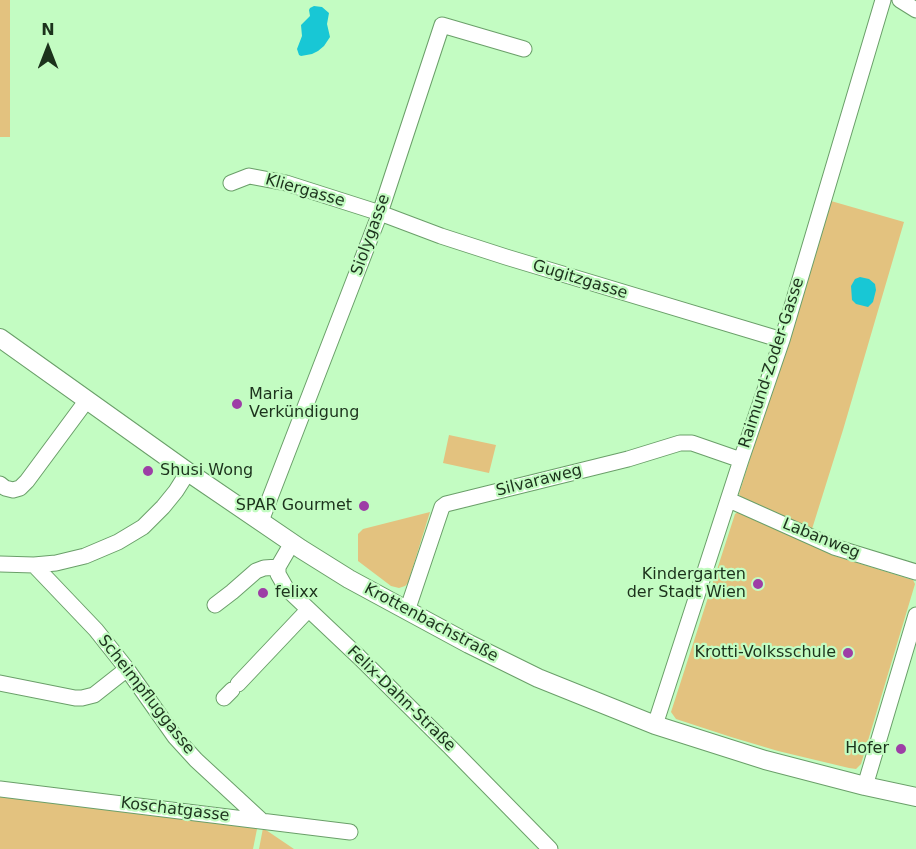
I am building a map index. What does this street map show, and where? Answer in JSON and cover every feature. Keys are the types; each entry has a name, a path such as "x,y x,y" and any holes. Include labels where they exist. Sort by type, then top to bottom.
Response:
{"main road":[{"name":"Krottenbachstraße","path":"0,338 292,543 349,579 469,644 538,678 655,725 765,759 865,786 916,796"}],"street":[{"name":"Raimund-Zoder-Gasse","path":"655,725 782,340 883,0"},
{"path":"900,0 916,10"},
{"name":"Siolygasse","path":"261,521 380,213 441,25 524,49"},
{"name":"Kliergasse","path":"231,183 249,176 286,183 380,213"},
{"name":"Gugitzgasse","path":"380,213 441,237 782,340"},
{"path":"0,484 13,490 20,488 87,400"},
{"name":"Silvaraweg","path":"407,610 442,507 446,504 628,459 680,443 693,443 741,460"},
{"path":"0,564 56,563 85,556 118,542 143,527 163,507 188,472"},
{"name":"Labanweg","path":"729,500 841,550 916,572"},
{"path":"215,604 256,571 278,567 292,543"},
{"name":"Scheimpfluggasse","path":"34,565 96,630 175,737 262,820"},
{"name":"Felix-Dahn-Straße","path":"278,567 278,574 286,588 359,657 550,849"},
{"path":"231,690 308,610"},
{"path":"865,786 916,615"},
{"path":"0,683 75,698 88,697 94,695 127,669"},
{"name":"Koschatgasse","path":"0,789 350,832"}],"shaded area":[{"path":"0,0 10,0 10,137 0,137"},
{"path":"831,201 904,222 812,529 741,497 739,494"},
{"path":"449,435 496,445 489,473 443,463"},
{"path":"430,512 408,583 405,586 399,588 391,586 358,561 358,534 363,529"},
{"name":"Krotti-Volksschule","path":"738,512 835,556 913,580 915,584 861,764 856,769 778,751 731,737 676,719 671,712 735,514"},
{"path":"0,793 258,824 253,849 0,849"},
{"path":"263,828 294,849 259,849"}],"water":[{"path":"314,6 322,7 329,13 327,24 330,37 318,51 301,56 297,49 302,36 301,25 310,16 309,10"},
{"path":"860,277 869,279 875,284 873,302 868,307 856,304 852,300 851,286 855,279"}],"place":[{"name":"Maria Verkündigung","path":"237,404"},
{"name":"Shusi Wong","path":"148,471"},
{"name":"SPAR Gourmet","path":"364,506"},
{"name":"Kindergarten der Stadt Wien","path":"758,584"},
{"name":"felixx","path":"263,593"},
{"name":"Krotti-Volksschule","path":"848,653"},
{"name":"Hofer","path":"901,749"}]}
